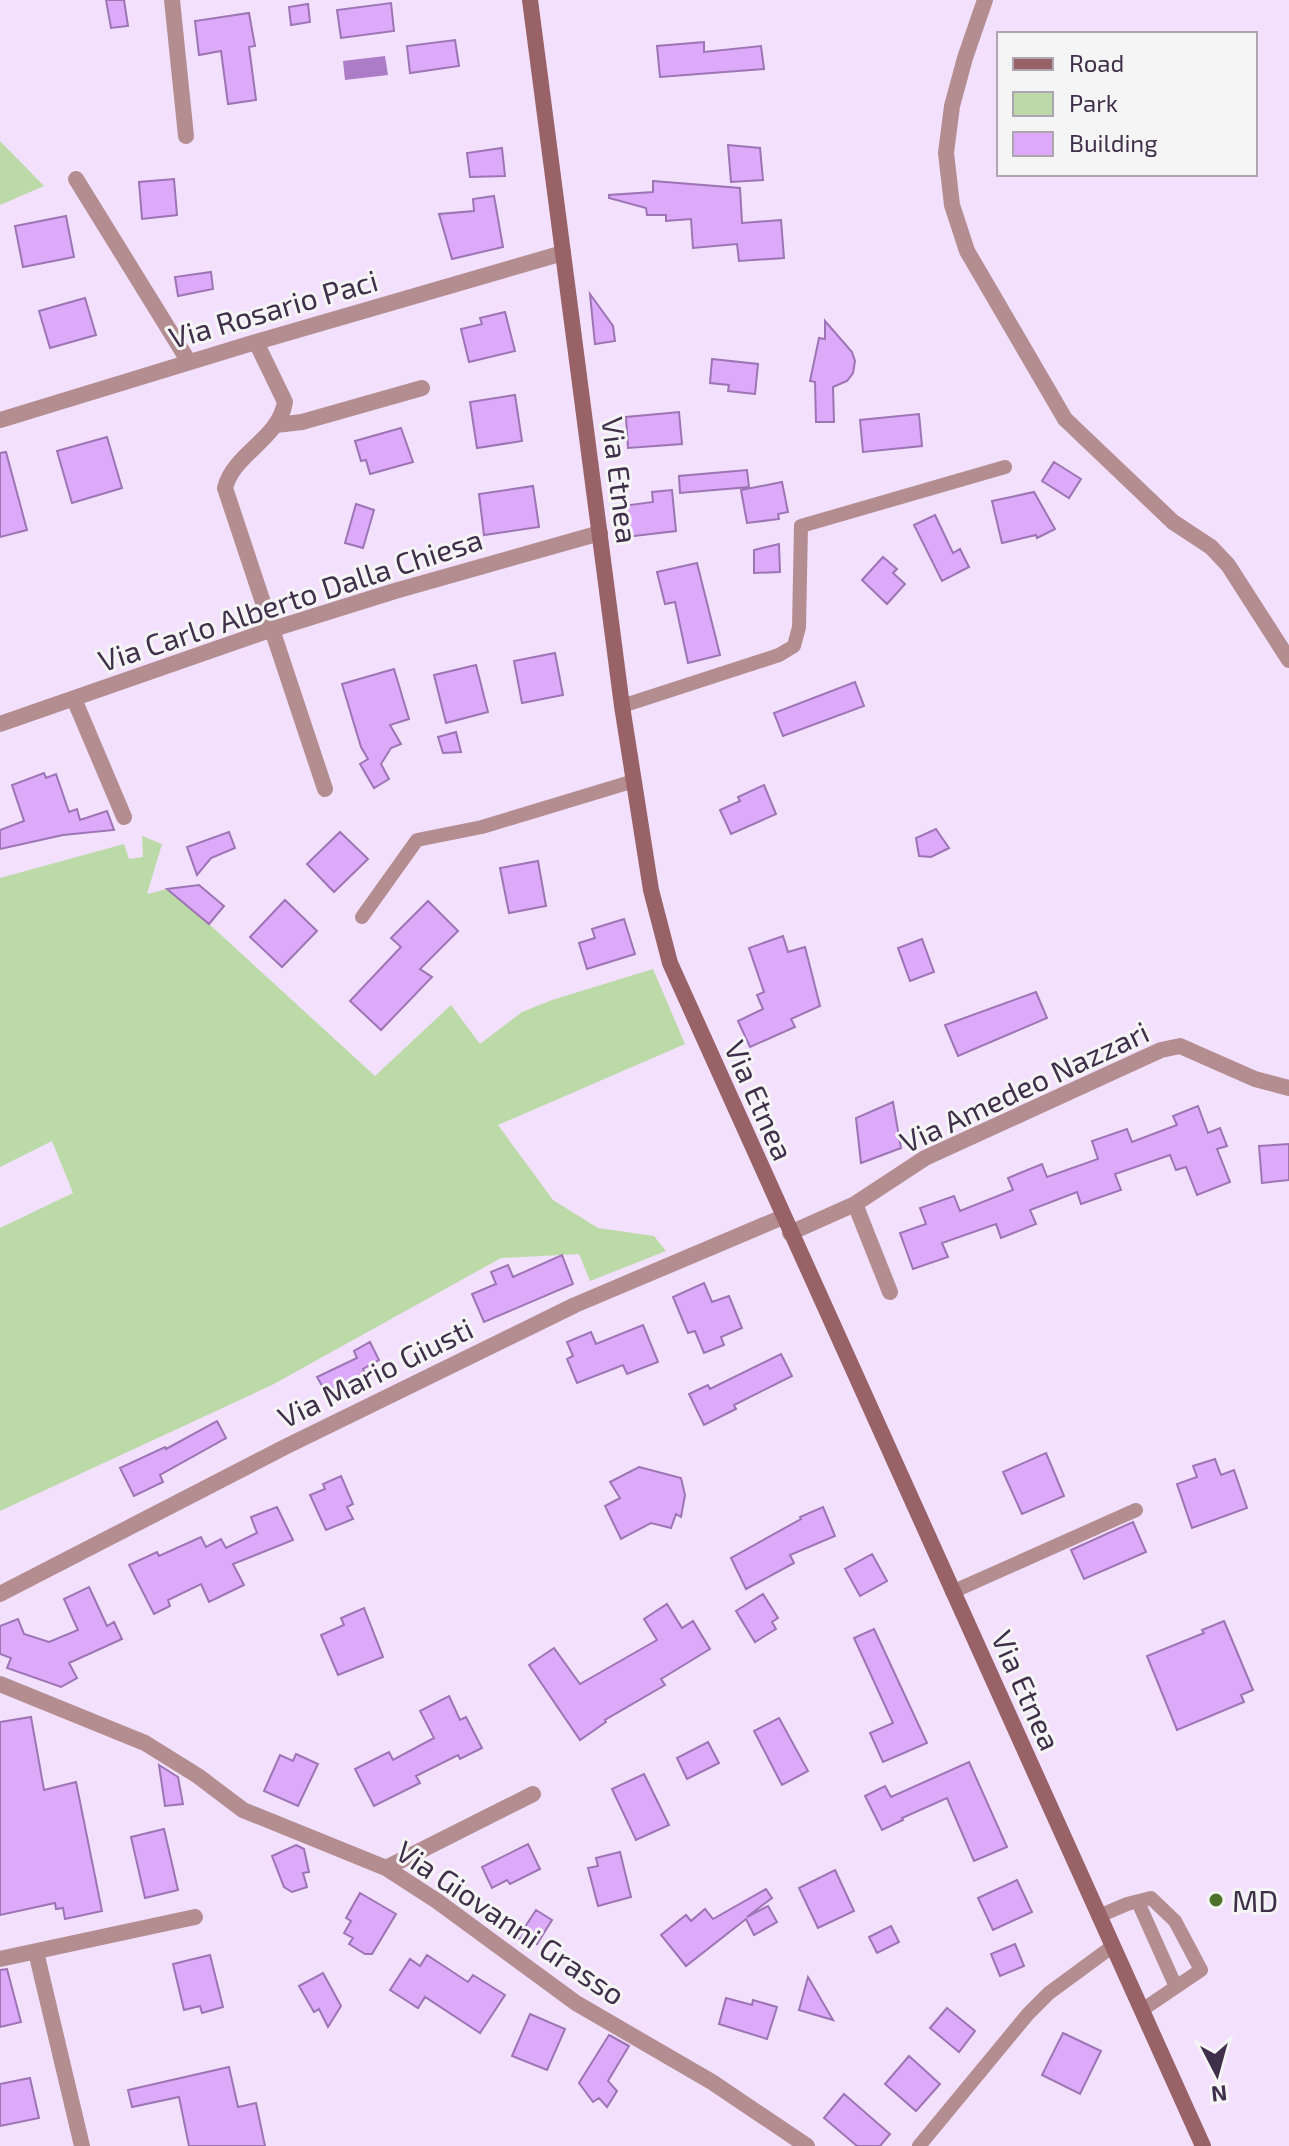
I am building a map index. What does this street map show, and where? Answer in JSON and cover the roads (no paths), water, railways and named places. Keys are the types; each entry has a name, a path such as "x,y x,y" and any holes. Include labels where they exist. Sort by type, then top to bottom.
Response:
{"main road":[{"name":"Via Etnea","path":"530,0 622,706 651,890 670,963 1203,2146"}],"street":[{"path":"172,0 186,136"},
{"path":"985,0 952,106 946,153 952,205 967,251 1065,419 1173,522 1211,547 1228,565 1289,660"},
{"path":"76,179 189,362"},
{"name":"Via Rosario Paci","path":"0,420 563,253"},
{"path":"256,342 285,402 283,413 276,425 228,475 225,488 325,789"},
{"path":"276,425 302,422 422,388"},
{"name":"Via Carlo Alberto Dalla Chiesa","path":"0,724 270,630 600,533"},
{"path":"74,699 124,817"},
{"name":"Via Amedeo Nazzari","path":"790,1233 855,1204 925,1158 1161,1050 1180,1046 1255,1079 1289,1088"},
{"path":"855,1204 890,1292"},
{"name":"Via Mario Giusti","path":"0,1594 287,1446 561,1311 783,1217"},
{"name":"Via Giovanni Grasso","path":"0,1684 145,1743 198,1776 243,1810 386,1868 437,1901 576,2003 712,2082 807,2146"},
{"path":"386,1868 533,1794"},
{"path":"0,1959 195,1917"},
{"path":"36,1952 82,2146"}],"lane":[{"path":"622,706 779,655 794,646 799,627 801,526 1005,467"},
{"path":"362,917 417,840 482,827 634,781"},
{"path":"952,1592 1136,1510"},
{"path":"1099,1916 1151,1898 1175,1921 1201,1970 1142,2010"},
{"path":"1138,1902 1176,1987"},
{"path":"919,2146 1028,2014 1049,1993 1113,1946"}],"place":[{"name":"MD","path":"1216,1900"}]}
